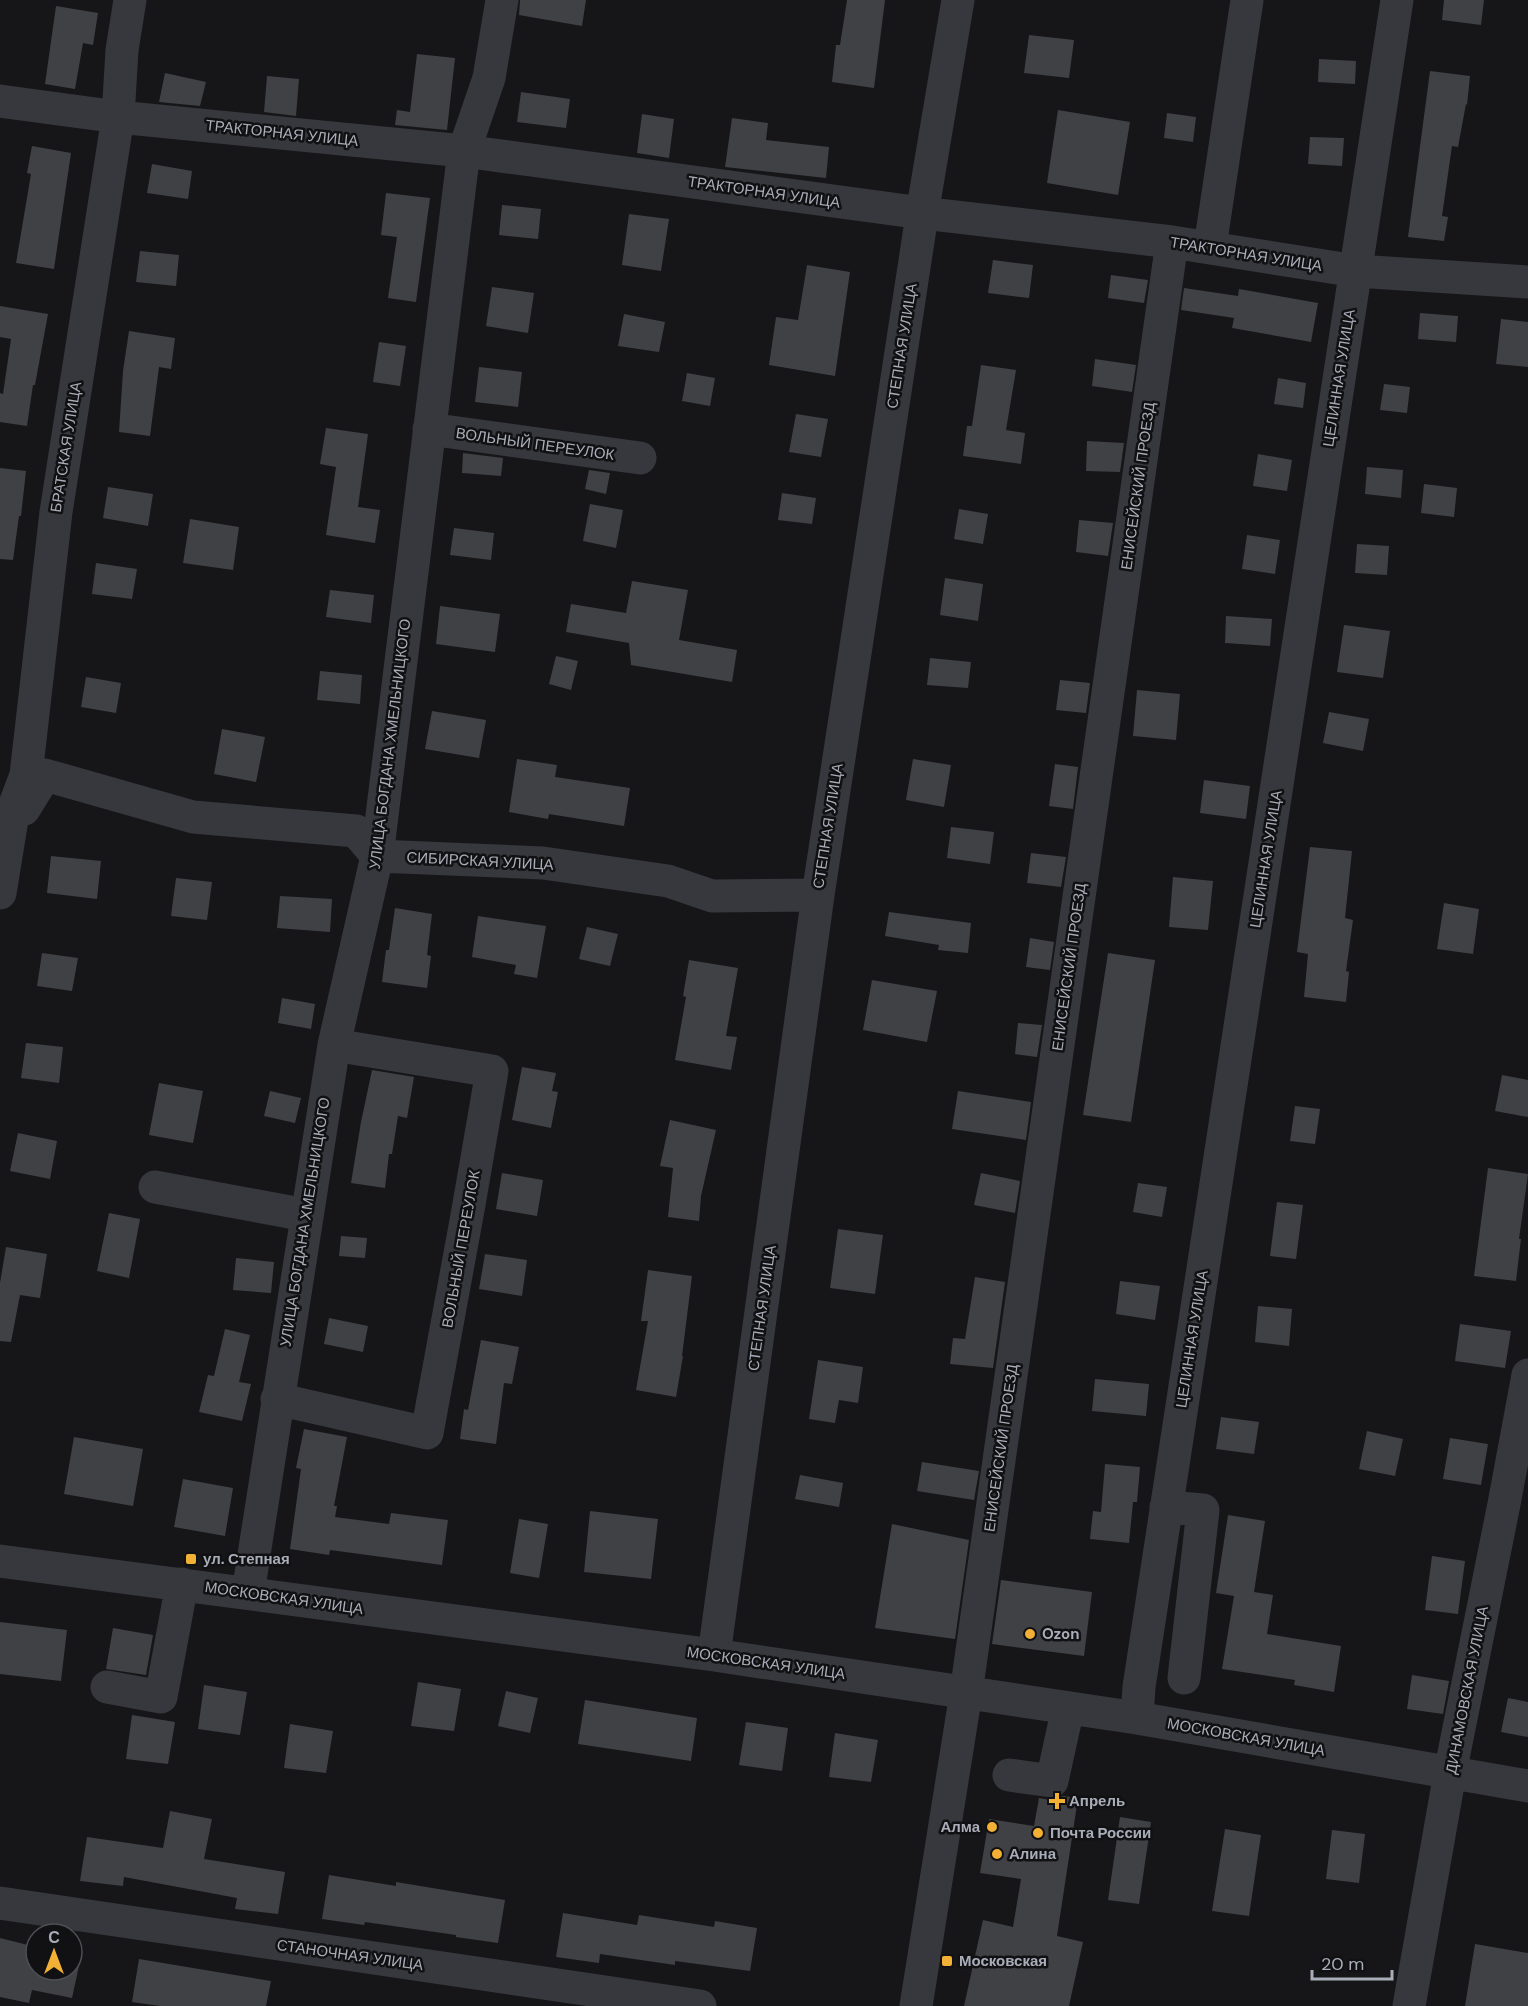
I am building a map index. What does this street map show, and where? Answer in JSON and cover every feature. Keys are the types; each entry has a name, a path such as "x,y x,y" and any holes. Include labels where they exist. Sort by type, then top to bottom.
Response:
{"street":[{"name":"БРАТСКАЯ УЛИЦА","path":"0,893 7,806 26,775 56,512 118,117 122,50 130,0"},
{"name":"УЛИЦА БОГДАНА ХМЕЛЬНИЦКОГО","path":"248,1593 334,1045 377,856 464,151 489,78 502,0"},
{"name":"СТЕПНАЯ УЛИЦА","path":"714,1655 818,895 922,213 958,0"},
{"path":"1210,248 1247,0"},
{"name":"ЦЕЛИННАЯ УЛИЦА","path":"1137,1718 1138,1687 1397,0"},
{"name":"ТРАКТОРНАЯ УЛИЦА","path":"0,101 118,117 464,151 922,213 1172,242 1356,271 1528,282"},
{"name":"ЕНИСЕЙСКИЙ ПРОЕЗД","path":"915,2006 966,1693 1172,242"},
{"name":"ВОЛЬНЫЙ ПЕРЕУЛОК","path":"429,429 640,458"},
{"path":"7,806 21,813 45,775 193,817 356,831 377,856"},
{"name":"СИБИРСКАЯ УЛИЦА","path":"377,856 543,863 668,881 712,896 818,895"},
{"name":"ВОЛЬНЫЙ ПЕРЕУЛОК","path":"277,1399 427,1433 492,1071 334,1045"},
{"path":"155,1188 306,1215"},
{"name":"ДИНАМОВСКАЯ УЛИЦА","path":"1409,2006 1450,1773 1516,1506 1528,1375"},
{"path":"1166,1507 1203,1510 1184,1678"},
{"name":"МОСКОВСКАЯ УЛИЦА","path":"0,1561 714,1655 1137,1718 1528,1786"},
{"path":"107,1687 161,1697 182,1584"},
{"path":"1009,1775 1052,1780 1068,1708"},
{"name":"СТАНОЧНАЯ УЛИЦА","path":"0,1903 700,2006"}],"building":[{"path":"520,0 586,0 582,26 519,15"},
{"path":"847,0 885,0 874,88 832,82 836,45 840,45"},
{"path":"1444,0 1484,0 1481,25 1442,20"},
{"path":"56,6 98,13 93,45 83,43 75,89 45,84"},
{"path":"1029,35 1074,40 1069,78 1024,73"},
{"path":"417,54 455,58 447,130 395,125 397,110 410,112"},
{"path":"1319,59 1356,61 1355,84 1318,82"},
{"path":"1430,71 1470,76 1467,105 1458,147 1452,146 1442,216 1448,217 1444,241 1408,237"},
{"path":"165,73 206,82 200,106 159,102"},
{"path":"267,76 299,79 296,116 264,112"},
{"path":"521,92 570,99 566,128 517,122"},
{"path":"1058,110 1130,122 1118,195 1047,183"},
{"path":"1167,113 1196,117 1193,142 1164,138"},
{"path":"642,114 674,119 669,158 637,153"},
{"path":"732,118 768,123 766,140 829,147 826,178 725,167"},
{"path":"1310,137 1344,138 1342,166 1308,164"},
{"path":"32,146 71,153 54,269 16,263 31,174 27,173"},
{"path":"152,164 192,171 188,199 147,193"},
{"path":"386,193 430,198 416,302 388,298 397,237 381,235"},
{"path":"502,205 541,209 538,239 499,235"},
{"path":"629,214 669,219 661,271 622,265"},
{"path":"140,251 179,255 176,286 136,282"},
{"path":"993,260 1033,265 1029,298 988,293"},
{"path":"807,265 850,272 835,376 769,365 776,317 798,320"},
{"path":"1111,275 1148,280 1144,303 1108,298"},
{"path":"492,287 534,293 528,333 486,326"},
{"path":"1184,288 1238,296 1239,289 1318,303 1311,342 1232,328 1234,318 1181,310"},
{"path":"0,306 48,314 27,426 0,422 0,393 3,394 11,339 0,337"},
{"path":"1420,313 1458,316 1456,342 1418,339"},
{"path":"624,314 665,322 659,352 618,346"},
{"path":"1501,319 1528,322 1528,367 1496,364"},
{"path":"129,331 175,338 171,369 159,367 150,436 119,432 123,371"},
{"path":"379,342 406,346 400,386 373,382"},
{"path":"1095,359 1136,365 1132,392 1092,386"},
{"path":"981,365 1016,370 1006,430 1025,433 1021,464 963,456 967,426 972,426"},
{"path":"479,367 522,372 518,407 475,402"},
{"path":"687,373 715,378 710,406 682,401"},
{"path":"1278,378 1306,383 1303,408 1274,404"},
{"path":"1384,384 1410,387 1407,413 1380,410"},
{"path":"796,414 828,419 821,457 789,452"},
{"path":"326,428 368,434 358,507 380,510 375,543 326,535 336,467 320,464"},
{"path":"1087,441 1124,443 1120,472 1086,471"},
{"path":"463,453 503,458 501,476 462,473"},
{"path":"1258,454 1292,460 1287,491 1253,486"},
{"path":"1367,467 1403,470 1401,498 1365,494"},
{"path":"0,468 26,471 13,560 0,559"},
{"path":"589,470 610,473 606,494 585,489"},
{"path":"1424,484 1457,488 1454,517 1421,513"},
{"path":"108,487 153,494 148,526 103,518"},
{"path":"782,493 816,498 812,524 778,520"},
{"path":"590,504 623,510 616,548 583,541"},
{"path":"959,509 988,514 983,544 954,539"},
{"path":"190,519 239,527 233,570 183,563"},
{"path":"1079,520 1113,523 1108,556 1076,552"},
{"path":"454,528 494,533 491,560 450,555"},
{"path":"1247,535 1280,540 1275,574 1242,569"},
{"path":"1357,544 1389,546 1387,575 1355,573"},
{"path":"96,563 137,569 132,599 92,594"},
{"path":"945,578 983,584 978,621 940,615"},
{"path":"632,581 688,590 679,640 737,650 732,682 631,665 629,643 566,632 571,604 626,613"},
{"path":"330,590 374,595 371,623 326,617"},
{"path":"440,606 500,614 495,652 436,644"},
{"path":"1226,616 1272,619 1270,646 1225,643"},
{"path":"1344,625 1390,631 1383,678 1337,672"},
{"path":"556,656 578,661 571,690 549,684"},
{"path":"930,658 971,662 968,688 927,685"},
{"path":"320,671 362,675 360,704 317,700"},
{"path":"86,677 121,683 116,713 81,707"},
{"path":"1060,680 1090,683 1086,713 1056,710"},
{"path":"1137,690 1180,694 1176,740 1133,736"},
{"path":"432,711 486,720 479,758 425,749"},
{"path":"1329,712 1369,719 1363,751 1323,743"},
{"path":"222,729 265,737 256,782 214,774"},
{"path":"517,759 557,765 555,777 630,788 624,826 549,814 548,819 509,812"},
{"path":"913,759 951,765 944,807 906,800"},
{"path":"1055,764 1078,767 1073,809 1049,806"},
{"path":"1204,780 1250,786 1246,819 1200,813"},
{"path":"951,827 994,832 990,864 947,858"},
{"path":"1310,847 1352,851 1345,918 1353,920 1346,971 1349,972 1346,1002 1304,997 1308,954 1297,952"},
{"path":"1031,853 1066,857 1061,887 1027,883"},
{"path":"51,856 101,861 97,899 47,893"},
{"path":"1173,877 1213,881 1208,930 1169,927"},
{"path":"176,878 212,882 207,920 171,916"},
{"path":"280,896 332,899 330,932 277,928"},
{"path":"1444,903 1479,909 1473,954 1437,949"},
{"path":"395,908 432,914 427,955 431,956 427,988 382,982"},
{"path":"889,912 971,923 968,953 938,950 939,945 885,936"},
{"path":"478,916 546,926 537,978 514,974 516,965 472,957"},
{"path":"587,927 618,934 610,966 579,959"},
{"path":"1030,938 1054,942 1050,970 1026,967"},
{"path":"42,953 78,958 72,991 37,986"},
{"path":"1108,953 1155,960 1131,1122 1083,1115"},
{"path":"689,960 738,968 726,1036 737,1037 731,1070 675,1060 686,997 683,996"},
{"path":"872,980 937,991 927,1042 863,1030"},
{"path":"282,998 315,1004 311,1029 278,1023"},
{"path":"1018,1023 1042,1025 1037,1057 1015,1054"},
{"path":"26,1043 63,1047 59,1083 21,1078"},
{"path":"522,1067 556,1073 552,1091 558,1092 551,1128 512,1120"},
{"path":"372,1070 414,1077 407,1118 398,1116 392,1154 389,1154 385,1188 351,1183"},
{"path":"1502,1075 1528,1080 1528,1117 1495,1111"},
{"path":"159,1083 203,1091 193,1143 149,1135"},
{"path":"270,1091 301,1098 295,1123 264,1116"},
{"path":"958,1091 1031,1102 1026,1140 952,1129"},
{"path":"1295,1106 1320,1109 1315,1144 1290,1141"},
{"path":"670,1120 716,1130 701,1196 699,1221 668,1217 673,1168 660,1166"},
{"path":"18,1133 57,1141 50,1179 10,1171"},
{"path":"1488,1168 1528,1174 1516,1281 1474,1276"},
{"path":"502,1173 543,1180 537,1216 496,1209"},
{"path":"981,1173 1020,1181 1015,1213 974,1205"},
{"path":"1138,1183 1167,1187 1162,1217 1133,1212"},
{"path":"1277,1202 1303,1205 1296,1259 1270,1256"},
{"path":"109,1213 140,1219 129,1278 97,1271"},
{"path":"838,1229 883,1235 875,1294 830,1288"},
{"path":"341,1236 367,1238 365,1258 339,1256"},
{"path":"6,1247 47,1254 40,1298 20,1295 11,1342 0,1341 0,1283"},
{"path":"485,1254 527,1260 522,1296 479,1289"},
{"path":"236,1258 274,1262 271,1293 233,1290"},
{"path":"648,1270 692,1276 676,1397 636,1390 648,1321 641,1321"},
{"path":"975,1277 1005,1282 993,1368 950,1364 953,1338 965,1339"},
{"path":"1120,1281 1160,1286 1155,1320 1116,1314"},
{"path":"1258,1306 1292,1309 1289,1346 1255,1342"},
{"path":"329,1318 368,1326 363,1352 324,1344"},
{"path":"1460,1324 1511,1331 1505,1368 1455,1361"},
{"path":"225,1329 250,1335 239,1382 251,1384 242,1421 199,1412 208,1375 214,1376"},
{"path":"481,1340 519,1347 512,1384 504,1383 496,1444 460,1439 464,1409 468,1410"},
{"path":"818,1360 863,1367 858,1403 839,1400 835,1423 809,1419"},
{"path":"1095,1379 1149,1384 1146,1416 1092,1411"},
{"path":"1221,1417 1259,1422 1254,1454 1216,1449"},
{"path":"304,1429 347,1437 334,1506 337,1506 335,1517 389,1524 391,1513 448,1520 442,1565 330,1550 329,1555 290,1549 301,1469 296,1468"},
{"path":"1367,1431 1403,1439 1395,1476 1359,1469"},
{"path":"74,1437 143,1449 133,1506 64,1494"},
{"path":"1450,1438 1488,1444 1481,1485 1443,1479"},
{"path":"922,1462 979,1471 974,1500 917,1491"},
{"path":"1105,1464 1140,1467 1137,1502 1133,1502 1129,1543 1090,1539 1093,1511 1101,1512"},
{"path":"800,1475 843,1483 839,1507 795,1499"},
{"path":"183,1479 233,1488 225,1536 174,1527"},
{"path":"590,1511 658,1519 651,1579 584,1572"},
{"path":"1228,1515 1265,1521 1254,1592 1273,1595 1267,1634 1341,1646 1334,1692 1294,1685 1295,1680 1222,1669 1234,1596 1216,1593"},
{"path":"519,1519 548,1524 539,1578 510,1573"},
{"path":"892,1524 969,1540 955,1639 875,1628"},
{"path":"1432,1556 1465,1561 1458,1614 1425,1610"},
{"path":"1001,1580 1092,1592 1084,1656 992,1644"},
{"path":"0,1622 67,1630 61,1681 0,1674"},
{"path":"113,1628 153,1635 146,1675 106,1669"},
{"path":"1412,1675 1449,1681 1443,1714 1407,1709"},
{"path":"418,1682 461,1689 454,1731 411,1726"},
{"path":"204,1685 247,1692 240,1735 198,1729"},
{"path":"506,1691 538,1698 530,1733 498,1726"},
{"path":"1508,1698 1528,1702 1528,1737 1501,1732"},
{"path":"585,1700 697,1718 691,1761 578,1744"},
{"path":"132,1715 175,1722 168,1764 126,1759"},
{"path":"746,1722 788,1728 782,1771 739,1765"},
{"path":"290,1724 333,1731 326,1773 284,1768"},
{"path":"835,1733 878,1740 871,1782 829,1777"},
{"path":"1063,1796 1078,1798 1057,1936 1083,1942 1069,2006 964,2006 983,1920 1013,1927 1021,1879 980,1873 989,1819 1034,1826 1039,1798 1050,1800"},
{"path":"170,1811 212,1819 204,1859 285,1872 278,1914 235,1909 237,1898 124,1877 123,1886 80,1881 87,1837 163,1848"},
{"path":"1120,1817 1151,1822 1139,1904 1108,1900"},
{"path":"1225,1829 1261,1835 1249,1916 1212,1911"},
{"path":"1332,1830 1365,1834 1359,1883 1326,1879"},
{"path":"329,1875 396,1886 396,1882 505,1900 498,1943 365,1922 364,1925 322,1919"},
{"path":"563,1913 637,1925 639,1915 714,1927 715,1921 757,1928 750,1971 675,1961 675,1965 600,1954 599,1963 556,1957"},
{"path":"0,1938 24,1944 24,1982 76,1982 72,1998 32,1990 29,2003 0,1997"},
{"path":"1475,1944 1528,1953 1528,2006 1465,2006"},
{"path":"139,1959 271,1981 266,2006 160,2006 132,2002"}],"place":[{"name":"ул. Степная","path":"191,1559"},
{"name":"Ozon","path":"1030,1634"},
{"name":"Апрель","path":"1057,1801"},
{"name":"Алма","path":"992,1827"},
{"name":"Почта России","path":"1038,1833"},
{"name":"Алина","path":"997,1854"},
{"name":"Московская","path":"947,1961"}]}
